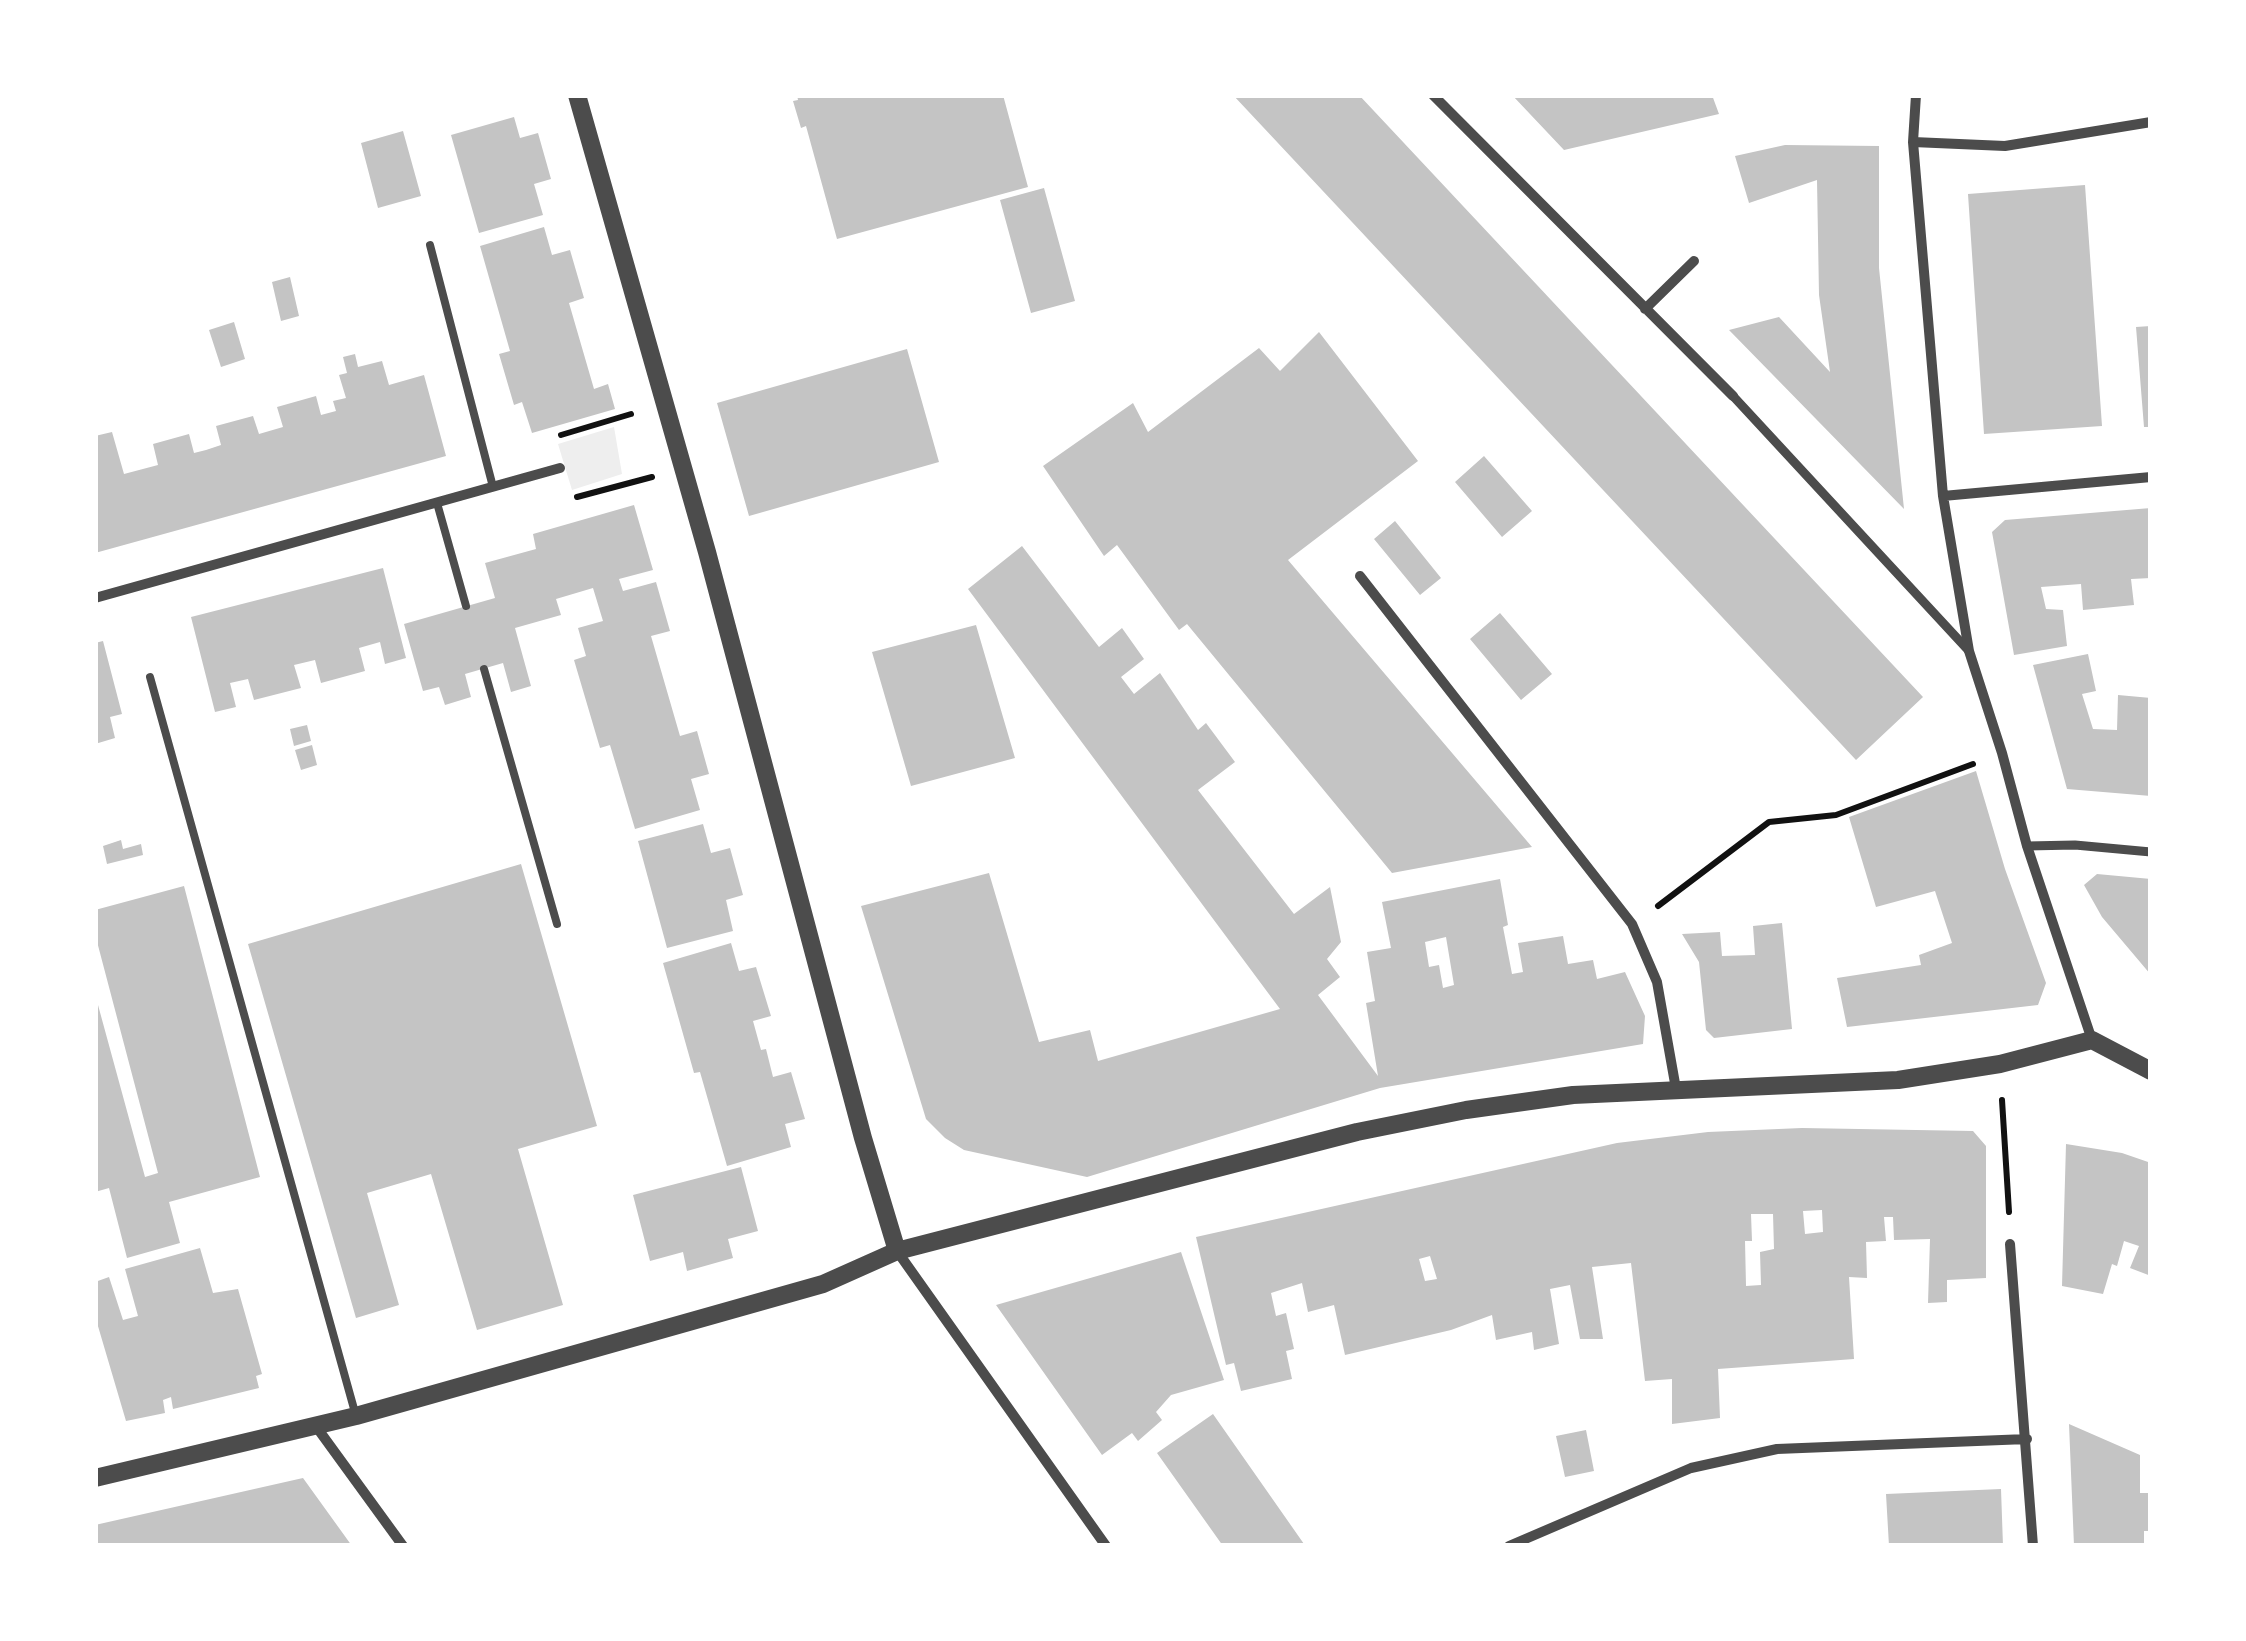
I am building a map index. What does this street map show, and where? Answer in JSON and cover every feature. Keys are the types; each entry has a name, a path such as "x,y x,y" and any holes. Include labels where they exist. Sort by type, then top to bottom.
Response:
{"street":[{"path":"576,95 684,468 862,1138 897,1251 1106,1546"},
{"path":"1432,95 1733,396 1969,651"},
{"path":"1916,95 1913,142 1943,496 1969,651 2027,846 2092,1040 2151,1072"},
{"path":"1913,142 2005,146 2151,122"},
{"path":"1646,309 1694,261"},
{"path":"95,598 560,468"},
{"path":"1943,496 2151,477"},
{"path":"1360,576 1632,924 1656,982 1676,1089"},
{"path":"2027,846 2075,845 2151,852"},
{"path":"95,1478 356,1416 823,1284 897,1251 1357,1132 1466,1110 1573,1095 1898,1080 2000,1064 2092,1040"},
{"path":"2010,1244 2033,1546"},
{"path":"315,1425 403,1546"},
{"path":"1509,1546 1691,1468 1777,1449 2027,1439"}],"lane":[{"path":"430,245 493,487"},
{"path":"437,503 466,606"},
{"path":"484,669 558,924"},
{"path":"150,678 356,1416"}],"path":[{"path":"665,403 550,438 565,500 684,468"},
{"path":"1632,924 1769,822 1836,814 2002,753"},
{"path":"2000,1064 2010,1244"}],"shaded area":[{"path":"614,427 622,474 572,490 558,444"}],"building":[{"path":"797,95 1003,95 1028,187 837,239 806,126 801,128 793,101 798,100"},
{"path":"1233,95 1359,95 1923,697 1856,760"},
{"path":"1512,95 1712,95 1719,114 1564,150"},
{"path":"514,117 520,138 538,133 551,179 534,184 543,215 479,233 451,135"},
{"path":"403,131 421,196 378,208 361,143"},
{"path":"1785,145 1879,146 1879,268 1904,509 1729,330 1779,317 1830,372 1819,295 1817,180 1749,203 1735,156"},
{"path":"2085,185 2102,426 1984,434 1968,194"},
{"path":"1044,188 1075,301 1031,313 1000,200"},
{"path":"544,227 552,255 570,250 584,298 569,303 594,389 608,384 615,409 532,433 522,402 514,405 499,354 510,351 480,246"},
{"path":"290,277 299,316 281,321 272,282"},
{"path":"234,322 245,359 221,367 209,330"},
{"path":"2151,326 2151,427 2144,427 2136,327"},
{"path":"1319,332 1418,461 1288,560 1532,847 1392,873 1187,624 1179,630 1117,545 1104,556 1043,466 1133,403 1148,432 1259,348 1280,371"},
{"path":"907,349 939,462 749,516 717,403"},
{"path":"355,354 358,367 382,361 389,385 424,375 446,456 95,553 95,436 112,432 124,474 158,465 153,444 189,434 194,453 206,450 221,445 216,426 253,416 259,434 283,427 277,407 316,396 321,415 336,411 333,401 346,398 339,375 347,373 343,357"},
{"path":"1484,456 1532,511 1502,537 1455,482"},
{"path":"634,505 653,570 619,579 623,591 656,582 670,631 651,636 680,736 697,731 709,774 691,779 700,810 635,829 610,745 600,748 574,660 586,656 578,628 603,621 593,588 556,599 561,615 515,628 531,686 511,692 503,663 465,674 471,697 445,705 439,687 423,691 404,624 495,598 485,563 536,549 533,534"},
{"path":"2151,508 2151,578 2131,579 2134,605 2083,610 2081,584 2041,587 2046,609 2063,610 2067,646 2014,655 1992,532 2005,520"},
{"path":"1395,521 1441,578 1420,595 1374,539"},
{"path":"1022,546 1099,647 1122,628 1144,659 1121,677 1134,694 1160,673 1198,730 1206,723 1235,762 1198,790 1294,914 1330,887 1341,942 1327,959 1340,977 1318,995 1378,1076 1366,1003 1375,1001 1367,952 1391,948 1382,902 1500,879 1508,925 1503,927 1512,974 1523,972 1518,943 1563,936 1568,964 1593,960 1597,979 1625,972 1645,1016 1643,1044 1380,1088 1087,1177 964,1150 945,1138 926,1119 861,906 989,873 1039,1042 1090,1030 1098,1061 1280,1009 968,589","holes":["1446,937 1454,985 1443,988 1439,965 1429,967 1425,942"]},
{"path":"383,568 406,658 385,664 380,642 359,648 365,671 321,683 315,660 294,665 301,688 254,700 248,679 230,683 236,707 215,712 191,617"},
{"path":"1500,613 1552,674 1521,700 1470,639"},
{"path":"976,625 1015,758 911,786 872,652"},
{"path":"103,641 122,714 110,717 115,738 95,744 95,643"},
{"path":"2088,654 2096,691 2082,694 2093,729 2117,730 2118,695 2151,698 2151,796 2067,789 2033,665"},
{"path":"307,725 311,741 294,746 290,729"},
{"path":"312,745 317,765 301,770 295,750"},
{"path":"1976,771 2005,869 2046,983 2038,1005 1847,1027 1837,978 1921,965 1919,955 1952,943 1935,891 1876,907 1849,817"},
{"path":"703,824 711,853 730,848 743,895 726,900 733,931 667,948 638,841"},
{"path":"121,840 123,849 141,844 143,855 107,864 103,846"},
{"path":"521,864 597,1126 518,1149 563,1305 477,1330 431,1174 367,1193 399,1305 356,1318 248,944"},
{"path":"2097,874 2151,879 2151,975 2102,917 2084,885"},
{"path":"184,886 260,1177 169,1202 180,1243 127,1258 109,1188 95,1192 95,994 145,1177 158,1173 95,934 95,910"},
{"path":"1782,923 1792,1029 1714,1038 1706,1030 1699,962 1682,934 1720,932 1722,956 1755,955 1753,926"},
{"path":"731,943 739,971 756,967 771,1016 753,1021 761,1050 766,1049 773,1077 791,1072 805,1119 785,1124 791,1147 727,1166 700,1072 694,1073 663,963"},
{"path":"1802,1128 1973,1131 1986,1146 1986,1278 1947,1280 1947,1302 1928,1303 1930,1239 1894,1240 1893,1217 1884,1217 1886,1241 1866,1242 1867,1278 1849,1277 1854,1359 1718,1369 1720,1418 1672,1424 1672,1379 1645,1381 1631,1263 1592,1267 1603,1339 1580,1339 1570,1285 1550,1289 1559,1344 1534,1350 1532,1332 1496,1340 1492,1315 1451,1330 1345,1355 1334,1305 1308,1312 1302,1283 1271,1293 1276,1316 1286,1313 1294,1349 1286,1351 1292,1379 1241,1391 1234,1363 1226,1365 1196,1237 1617,1143 1708,1132","holes":["1822,1210 1823,1232 1805,1234 1803,1211","1751,1214 1773,1214 1774,1249 1760,1252 1761,1285 1746,1286 1745,1241 1752,1241","1430,1256 1437,1279 1425,1281 1419,1259"]},
{"path":"2066,1144 2122,1153 2151,1163 2151,1276 2130,1268 2139,1246 2124,1241 2103,1294 2062,1286"},
{"path":"741,1167 758,1231 728,1239 733,1258 687,1271 683,1252 650,1261 633,1195"},
{"path":"200,1248 213,1293 238,1289 262,1374 256,1376 259,1388 173,1409 171,1397 163,1400 165,1413 126,1421 95,1316 95,1282 109,1277 123,1320 138,1316 125,1269"},
{"path":"1181,1252 1224,1380 1171,1395 1156,1412 1162,1420 1138,1441 1132,1433 1102,1455 996,1305"},
{"path":"1213,1414 1304,1544 1223,1546 1157,1453"},
{"path":"2069,1424 2140,1455 2140,1493 2151,1493 2151,1531 2144,1531 2144,1546 2074,1546"},
{"path":"1586,1430 1594,1471 1565,1477 1556,1436"},
{"path":"303,1478 352,1546 95,1546 95,1525"},
{"path":"2001,1489 2003,1546 1889,1546 1886,1494"}]}
